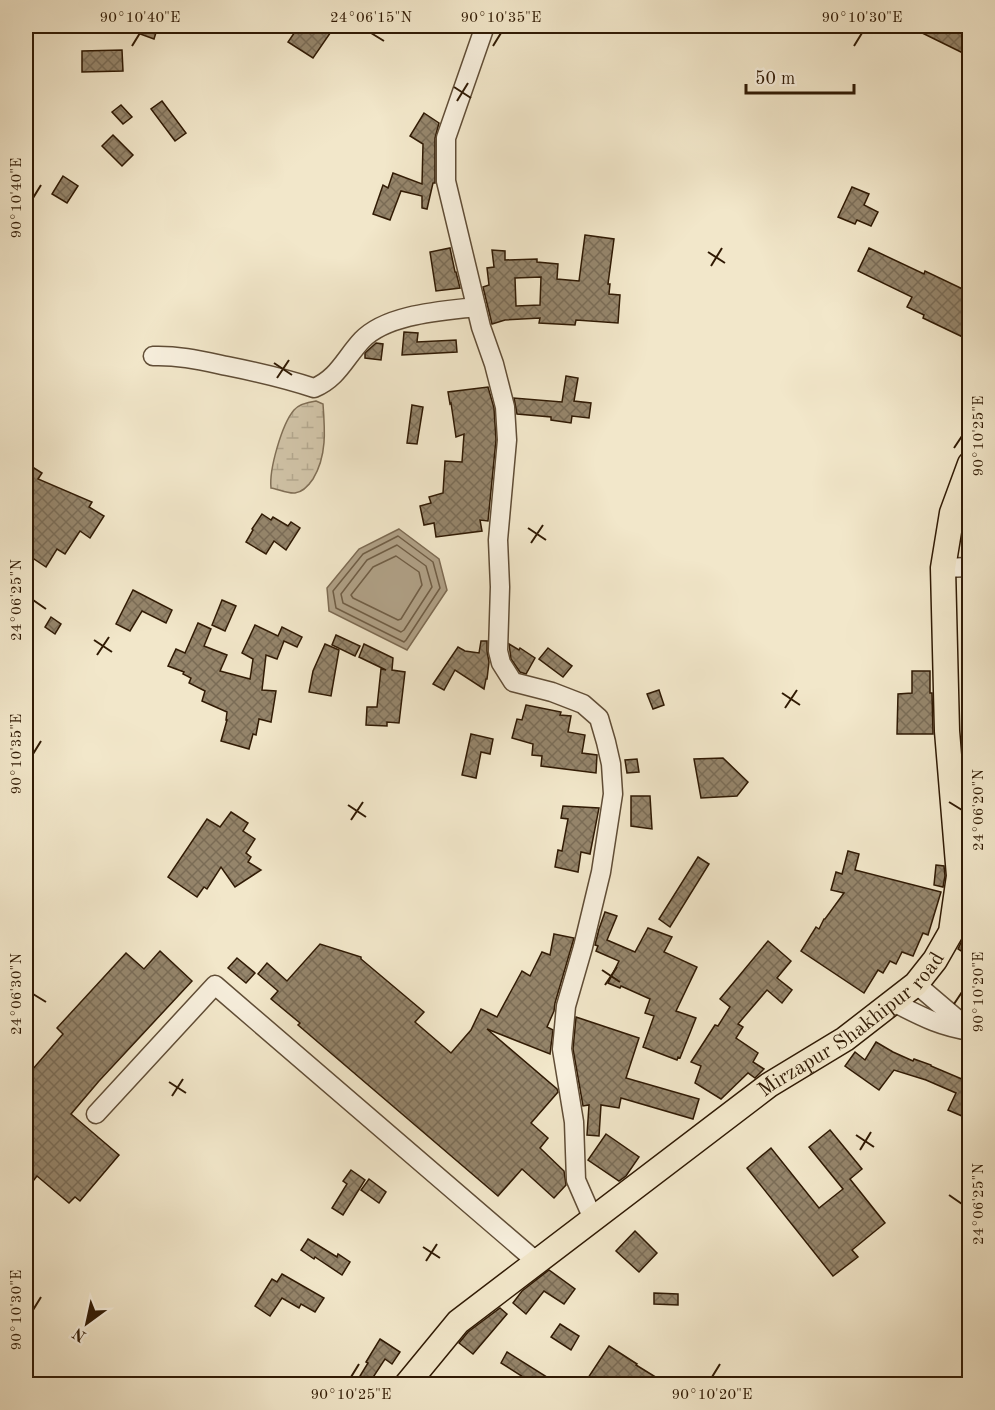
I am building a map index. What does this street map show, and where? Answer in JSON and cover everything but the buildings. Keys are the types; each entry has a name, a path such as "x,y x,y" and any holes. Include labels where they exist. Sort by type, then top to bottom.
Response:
{"main road":[{"name":"Mirzapur Shakhipur road","path":"407,1384 458,1323 769,1085 845,1039 916,984 934,960 951,932 959,876 947,731 943,568 951,513 969,464"}],"street":[{"path":"485,26 446,138 446,181 481,327 505,406 507,440 498,540 500,586 498,651 501,663 513,682 552,692 583,704 598,718 611,764 613,794 601,872 566,1006 562,1049 574,1122 576,1180 593,1219"},
{"path":"153,356 212,363 282,378 314,388 323,384 343,367 363,339 379,328 406,317 476,307"},
{"path":"943,568 969,567"},
{"path":"916,984 969,1030"},
{"path":"96,1114 215,985 537,1262"},
{"path":"893,1002 949,1028 969,1030"}],"green space":[{"path":"316,401 323,404 324,423 323,452 318,470 308,486 298,492 289,493 271,488 274,459 289,417 299,406"}],"water":[{"path":"399,529 439,559 447,590 407,650 329,611 327,588 359,549"}]}
